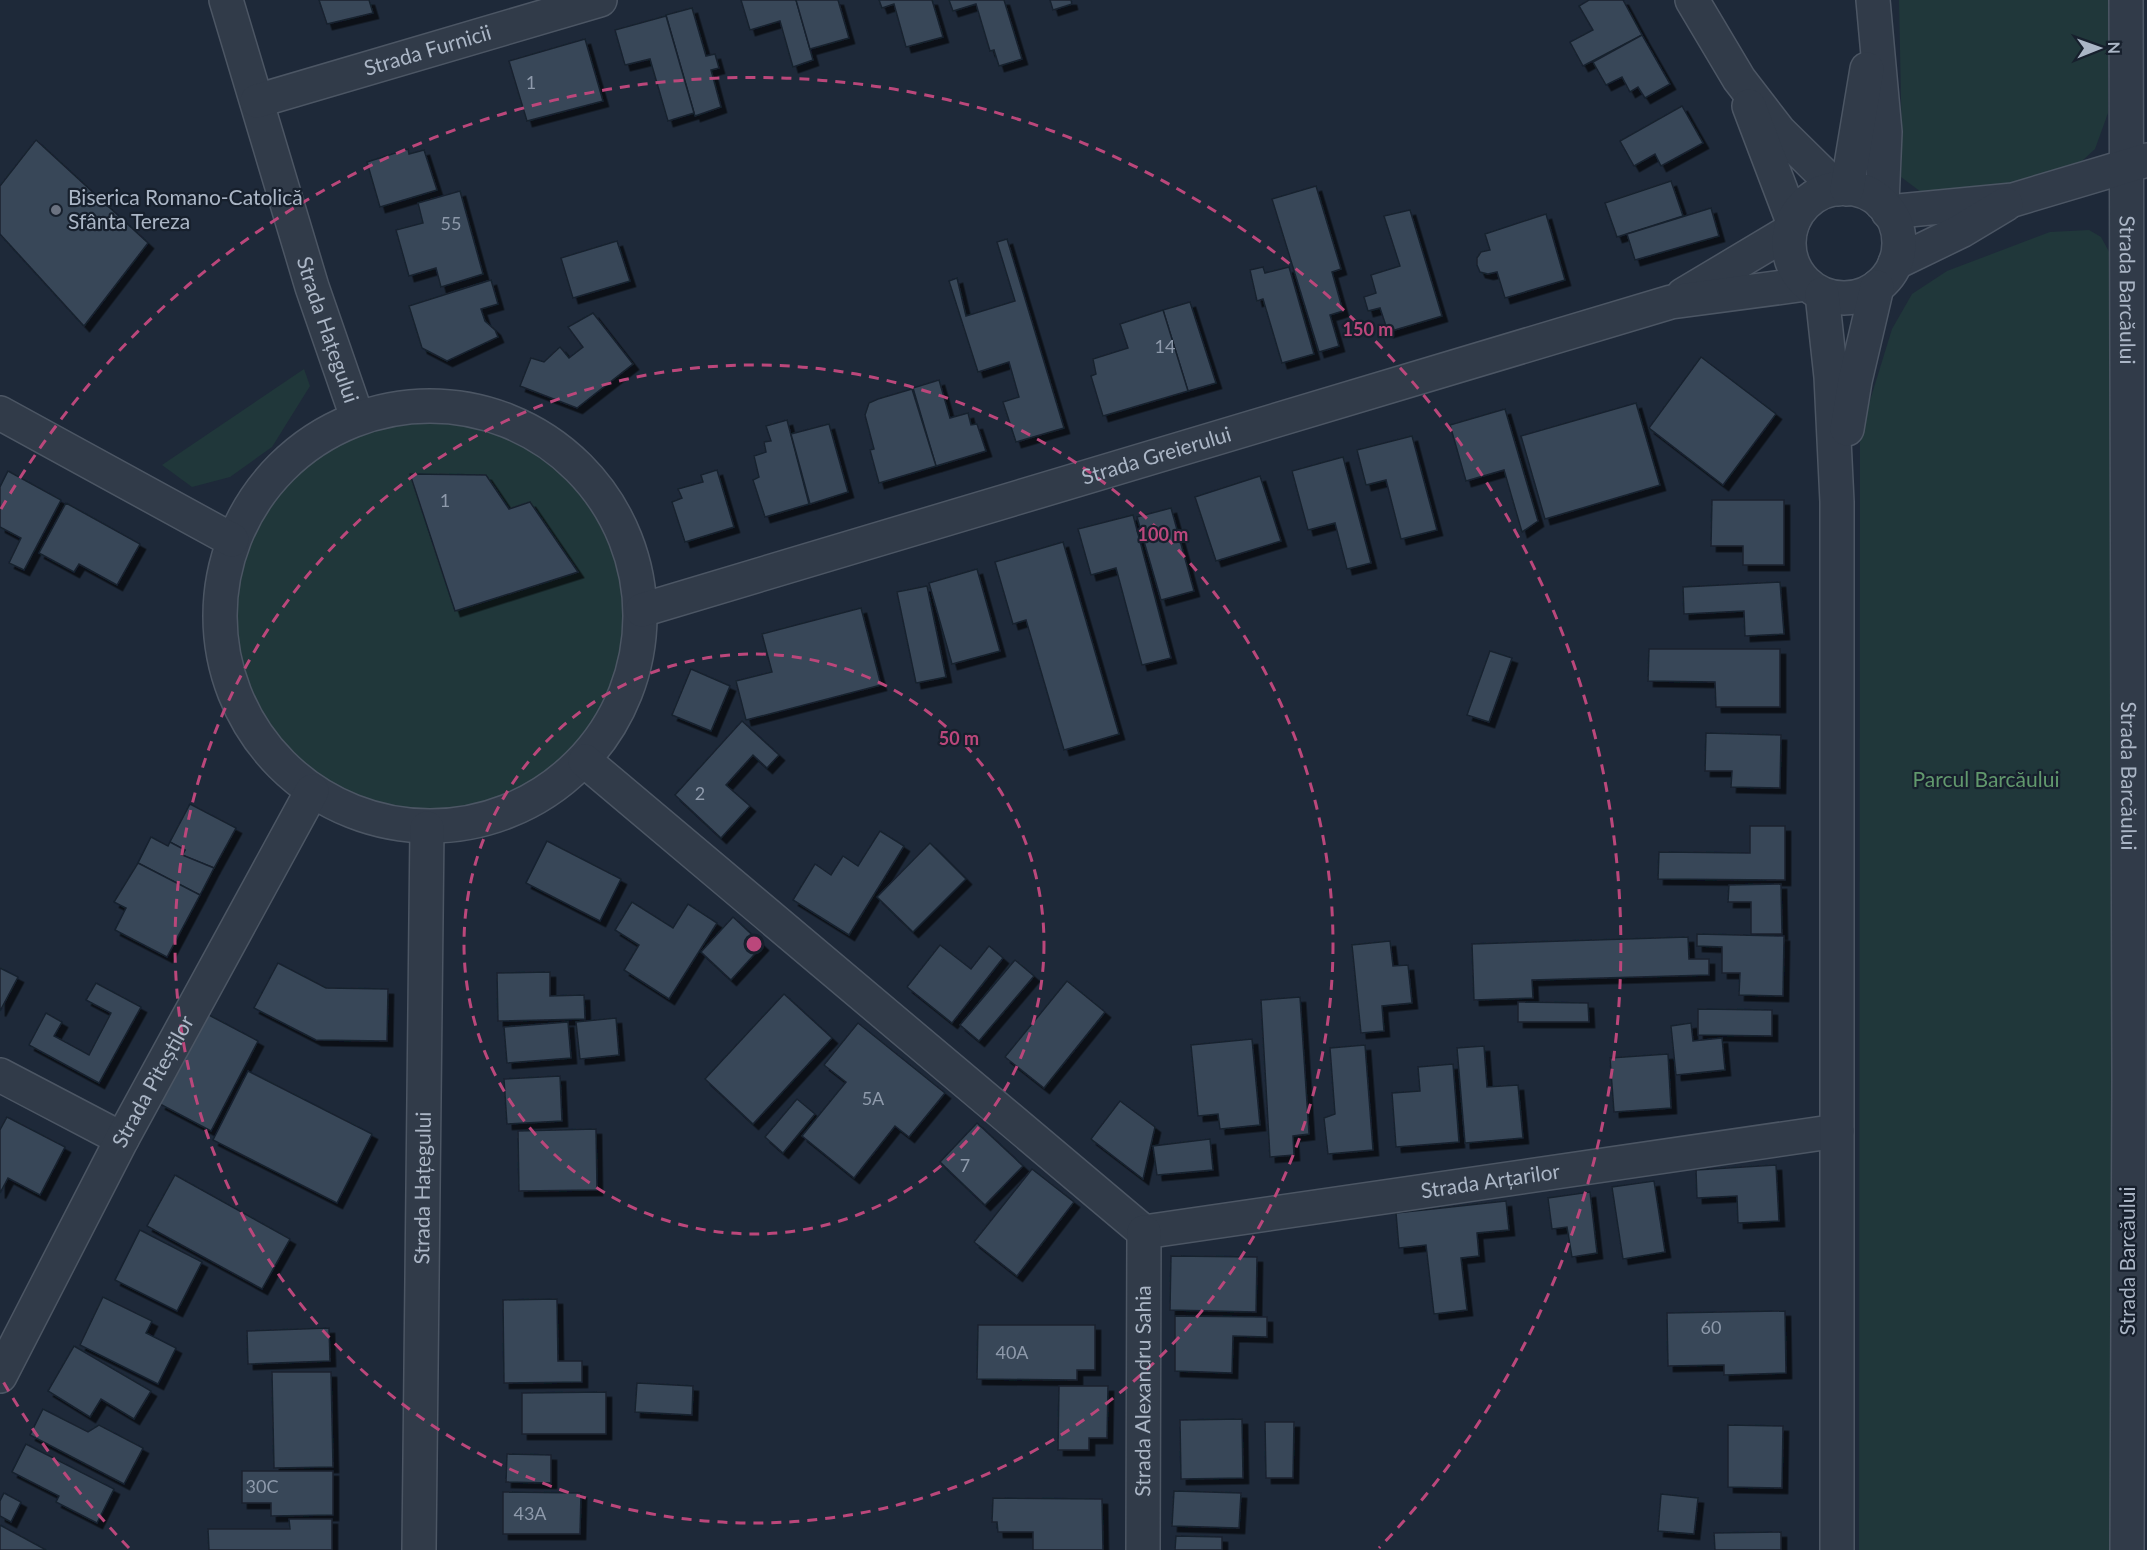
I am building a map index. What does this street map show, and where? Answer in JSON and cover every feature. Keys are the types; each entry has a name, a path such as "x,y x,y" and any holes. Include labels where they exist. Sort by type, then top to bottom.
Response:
{"street":[{"name":"Strada Hațegului","path":"226,0 312,287 357,417"},
{"name":"Strada Furnicii","path":"257,101 600,0"},
{"path":"1692,0 1739,79 1779,131 1842,189"},
{"name":"Strada Barcăului","path":"2126,0 2137,163 2138,1079 2127,1550"},
{"path":"1842,189 1874,8"},
{"path":"1874,8 1885,132 1885,208"},
{"path":"1739,79 1792,227"},
{"path":"1885,208 2013,200 2137,163"},
{"path":"1837,502 1855,381 1886,275 1899,246 1896,228 1885,208 1860,190 1842,189 1824,192 1811,199 1801,210 1792,227 1789,250 1795,269 1814,289 1836,298 1850,298 1864,295 1886,275 2013,200"},
{"name":"Strada Greierului","path":"1671,302 1792,227"},
{"path":"1814,289 1831,377 1837,502 1837,1550"},
{"name":"Strada Greierului","path":"642,610 1671,302 1814,289"},
{"path":"419,404 491,412 555,444 604,495 631,549 642,610 638,659 619,712 585,761 546,793 491,819 427,828 403,826 370,819 312,791 271,754 240,707 222,653 220,596 232,540 255,497 300,448 357,417 419,404"},
{"path":"0,413 232,540"},
{"path":"585,761 1144,1232"},
{"name":"Strada Piteștilor","path":"0,1376 122,1139 312,791"},
{"name":"Strada Hațegului","path":"419,1550 427,828"},
{"path":"0,1075 122,1139"},
{"name":"Strada Arțarilor","path":"1144,1232 1837,1131"},
{"name":"Strada Alexandru Sahia","path":"1143,1550 1144,1232"}],"green space":[{"path":"1899,0 2108,0 2108,113 2095,149 2071,171 1974,199 1929,198 1901,177"},
{"name":"Parcul Barcăului","path":"2089,230 2101,237 2113,259 2112,1550 1859,1550 1860,433 1892,329 1912,294 1947,271 2050,232"},
{"path":"304,369 310,386 272,447 230,477 192,487 162,465"},
{"path":"430,406 471,410 511,422 547,441 579,467 605,499 624,535 636,575 640,616 636,657 624,697 605,733 579,765 547,791 511,810 471,822 430,826 389,822 349,810 313,791 281,765 255,733 236,697 224,657 220,616 224,575 236,535 255,499 281,467 313,441 349,422 389,410"}],"building":[{"path":"319,0 369,0 373,13 327,24"},
{"path":"741,0 796,0 813,60 793,67 780,21 750,30"},
{"path":"796,0 838,0 849,38 810,49"},
{"path":"879,0 932,0 943,37 906,47 894,4 882,8"},
{"path":"949,0 1004,0 1022,59 999,66 994,50 990,51 976,4 953,11"},
{"path":"1050,0 1071,0 1072,4 1053,10"},
{"path":"1589,0 1623,0 1642,35 1583,66 1570,42 1593,30 1579,6"},
{"path":"692,8 706,56 715,54 719,68 711,70 721,107 695,116 666,15"},
{"path":"666,16 694,113 668,121 650,59 625,65 615,30"},
{"path":"1642,35 1670,84 1645,98 1638,87 1630,92 1622,77 1606,85 1593,62"},
{"path":"585,39 603,101 527,121 509,61"},
{"path":"1682,106 1703,143 1661,166 1655,154 1634,166 1620,141"},
{"name":"Biserica Romano-Catolică Sfânta Tereza","path":"36,140 148,243 84,326 0,234 0,186"},
{"path":"408,149 409,154 424,150 437,190 380,207 367,162"},
{"path":"1671,181 1683,216 1617,237 1605,203"},
{"path":"1316,186 1341,269 1332,272 1343,311 1330,315 1339,346 1319,352 1272,199"},
{"path":"460,191 483,274 441,287 436,268 409,276 396,230 423,223 418,203"},
{"path":"1711,208 1719,236 1635,260 1627,234"},
{"path":"1410,210 1442,316 1388,332 1380,308 1368,311 1364,297 1376,293 1371,275 1400,266 1384,216"},
{"path":"1546,214 1565,280 1505,298 1497,272 1488,274 1480,272 1477,265 1477,258 1481,252 1490,250 1485,234"},
{"path":"1007,239 1064,428 1016,442 1003,402 1019,397 1009,362 978,372 949,281 957,278 966,316 1015,301 997,242"},
{"path":"617,241 630,281 573,298 561,258"},
{"path":"1263,267 1265,273 1289,267 1314,354 1282,363 1263,299 1257,301 1250,270"},
{"path":"491,280 498,304 481,309 485,321 495,330 498,337 447,361 422,348 409,306"},
{"path":"1190,302 1216,383 1188,391 1163,310"},
{"path":"1163,310 1188,391 1103,416 1091,376 1096,374 1093,359 1128,348 1120,324"},
{"path":"593,313 633,364 577,408 520,386 531,358 544,362 560,347 569,358 583,347 568,327"},
{"path":"1701,357 1776,414 1723,485 1649,428"},
{"path":"939,380 950,418 968,413 971,425 977,424 986,451 936,466 913,388"},
{"path":"912,389 936,466 879,483 870,450 874,449 865,415 869,403"},
{"path":"1636,403 1660,485 1545,519 1521,436"},
{"path":"1505,409 1538,521 1522,532 1504,470 1466,481 1450,425"},
{"path":"787,420 809,504 765,517 753,480 759,477 754,456 766,452 764,442 771,441 766,426"},
{"path":"829,424 848,492 810,504 791,434"},
{"path":"1412,436 1437,530 1401,539 1386,480 1366,485 1357,450"},
{"path":"1343,457 1371,563 1347,569 1335,523 1308,530 1292,471"},
{"path":"717,470 734,527 685,542 672,502 682,498 678,489 703,482 701,475"},
{"path":"8,471 61,500 24,570 9,563 21,538 0,527 0,487"},
{"path":"410,474 486,475 509,509 530,502 578,572 455,611"},
{"path":"1260,476 1281,541 1216,561 1195,497"},
{"path":"1712,500 1784,500 1784,565 1743,565 1743,546 1711,546"},
{"path":"66,503 140,544 117,585 79,564 74,572 39,553"},
{"path":"1171,508 1194,591 1161,600 1137,517"},
{"path":"1133,515 1171,658 1142,665 1116,568 1091,575 1078,529"},
{"path":"1063,542 1119,734 1064,750 1026,620 1013,624 995,562"},
{"path":"977,569 1000,651 952,664 929,583"},
{"path":"1780,582 1784,634 1745,636 1744,611 1684,614 1683,587"},
{"path":"927,586 946,677 916,683 897,592"},
{"path":"861,608 881,685 746,720 736,681 772,672 762,634"},
{"path":"1649,649 1780,649 1780,707 1716,707 1715,682 1648,681"},
{"path":"1490,651 1512,658 1489,722 1467,715"},
{"path":"691,669 730,686 711,731 672,715"},
{"path":"742,721 779,755 767,768 753,755 726,785 750,806 721,838 675,795"},
{"path":"1706,733 1781,735 1780,788 1731,787 1732,771 1705,771"},
{"path":"190,804 236,828 214,868 182,855 185,850 170,842"},
{"path":"1750,826 1785,826 1785,880 1658,879 1659,852 1750,853"},
{"path":"880,831 904,846 849,935 793,900 815,864 831,875 843,856 858,866"},
{"path":"151,837 168,846 170,842 185,850 182,855 214,868 200,895 138,863"},
{"path":"547,841 621,879 600,921 526,883"},
{"path":"930,843 966,879 913,932 877,897"},
{"path":"138,863 200,895 167,957 115,930 126,908 114,902"},
{"path":"1781,884 1782,934 1751,934 1751,902 1728,902 1729,885"},
{"path":"632,902 673,928 688,904 717,923 669,999 624,970 639,945 615,930"},
{"path":"733,917 763,945 731,980 701,952"},
{"path":"1697,934 1784,936 1783,996 1739,995 1740,973 1722,973 1722,947 1697,946"},
{"path":"1688,937 1689,959 1709,959 1709,975 1532,980 1533,998 1474,1000 1472,944"},
{"path":"1390,941 1393,966 1408,965 1412,1003 1382,1006 1384,1031 1361,1033 1352,945"},
{"path":"940,945 971,969 989,946 1003,958 952,1023 907,987"},
{"path":"1015,960 1034,976 979,1041 960,1025"},
{"path":"278,963 326,988 388,989 387,1041 316,1040 254,1008"},
{"path":"0,968 18,977 0,1011"},
{"path":"550,972 550,996 584,995 585,1019 498,1021 497,973"},
{"path":"1067,981 1105,1012 1044,1088 1005,1057"},
{"path":"96,983 141,1007 99,1083 29,1045 46,1013 62,1022 54,1036 89,1055 111,1013 86,1000"},
{"path":"784,994 832,1038 753,1124 705,1079"},
{"path":"1300,997 1309,1134 1293,1136 1294,1155 1270,1157 1261,1000"},
{"path":"1518,1002 1588,1003 1589,1022 1518,1022"},
{"path":"1698,1009 1772,1010 1772,1036 1698,1035"},
{"path":"207,1014 258,1041 211,1131 160,1104"},
{"path":"616,1018 619,1055 580,1059 576,1022"},
{"path":"568,1022 571,1058 507,1063 504,1027"},
{"path":"858,1023 945,1093 909,1137 895,1126 854,1178 802,1136 846,1082 824,1065"},
{"path":"1691,1023 1693,1041 1722,1038 1725,1070 1676,1075 1671,1026"},
{"path":"1252,1039 1260,1125 1220,1129 1218,1114 1198,1116 1191,1045"},
{"path":"1365,1045 1373,1150 1328,1154 1324,1118 1335,1114 1330,1048"},
{"path":"1484,1046 1487,1087 1518,1085 1523,1138 1465,1143 1457,1048"},
{"path":"1668,1054 1671,1108 1614,1112 1610,1058"},
{"path":"1453,1064 1459,1142 1396,1147 1392,1093 1420,1091 1418,1067"},
{"path":"248,1071 372,1134 337,1203 213,1140"},
{"path":"560,1076 562,1121 507,1124 504,1079"},
{"path":"797,1099 815,1114 783,1153 765,1137"},
{"path":"1120,1101 1155,1127 1143,1179 1091,1139"},
{"path":"7,1117 65,1147 40,1195 8,1178 0,1193 0,1130"},
{"path":"977,1123 1023,1166 985,1205 940,1162"},
{"path":"596,1129 597,1190 519,1191 518,1131"},
{"path":"1210,1139 1213,1170 1157,1175 1153,1146"},
{"path":"1776,1165 1779,1221 1738,1223 1737,1196 1697,1198 1696,1170"},
{"path":"1032,1169 1074,1202 1017,1276 974,1242"},
{"path":"175,1175 290,1239 262,1289 147,1226"},
{"path":"1654,1181 1665,1252 1623,1259 1612,1187"},
{"path":"1590,1192 1597,1253 1572,1257 1567,1227 1552,1229 1548,1198"},
{"path":"1506,1201 1509,1230 1477,1233 1479,1256 1461,1258 1467,1310 1434,1314 1426,1245 1399,1248 1396,1213"},
{"path":"140,1230 202,1262 177,1311 115,1280"},
{"path":"1171,1256 1257,1257 1256,1312 1170,1310"},
{"path":"103,1297 152,1321 146,1333 176,1348 158,1384 80,1345"},
{"path":"557,1299 558,1361 582,1361 582,1382 504,1383 503,1300"},
{"path":"1785,1311 1786,1373 1724,1375 1724,1365 1668,1366 1667,1313"},
{"path":"1175,1316 1267,1317 1267,1337 1233,1336 1232,1373 1175,1371"},
{"path":"978,1325 1095,1325 1095,1370 1077,1370 1077,1380 977,1379"},
{"path":"329,1328 330,1361 248,1364 247,1331"},
{"path":"74,1346 151,1391 134,1419 101,1399 90,1417 48,1391"},
{"path":"272,1372 331,1372 333,1467 274,1468"},
{"path":"637,1383 693,1386 692,1415 635,1412"},
{"path":"1059,1386 1108,1386 1107,1438 1089,1438 1089,1450 1058,1450"},
{"path":"606,1392 606,1434 522,1434 522,1393"},
{"path":"43,1409 88,1432 99,1425 143,1448 124,1484 30,1435"},
{"path":"1242,1419 1243,1478 1181,1479 1180,1420"},
{"path":"1265,1422 1294,1422 1293,1478 1266,1478"},
{"path":"1728,1425 1783,1426 1782,1488 1728,1487"},
{"path":"26,1444 114,1489 97,1523 56,1502 59,1496 12,1472"},
{"path":"507,1454 551,1455 551,1483 506,1482"},
{"path":"242,1471 333,1471 333,1515 271,1516 271,1503 242,1503"},
{"path":"1174,1491 1241,1493 1239,1528 1172,1526"},
{"path":"503,1492 581,1493 580,1534 503,1534"},
{"path":"4,1493 21,1502 11,1522 0,1516 0,1501"},
{"path":"1661,1494 1698,1498 1694,1534 1658,1531"},
{"path":"993,1498 1102,1499 1103,1550 1033,1550 1033,1532 998,1532 997,1522 992,1522"},
{"path":"289,1519 332,1519 332,1550 209,1550 208,1529 290,1529"},
{"path":"0,1525 46,1550 0,1550"},
{"path":"1781,1532 1781,1550 1715,1550 1714,1533"},
{"path":"1176,1536 1222,1537 1222,1550 1175,1550"}],"place":[{"name":"Biserica Romano-Catolică Sfânta Tereza","path":"56,210"}]}
